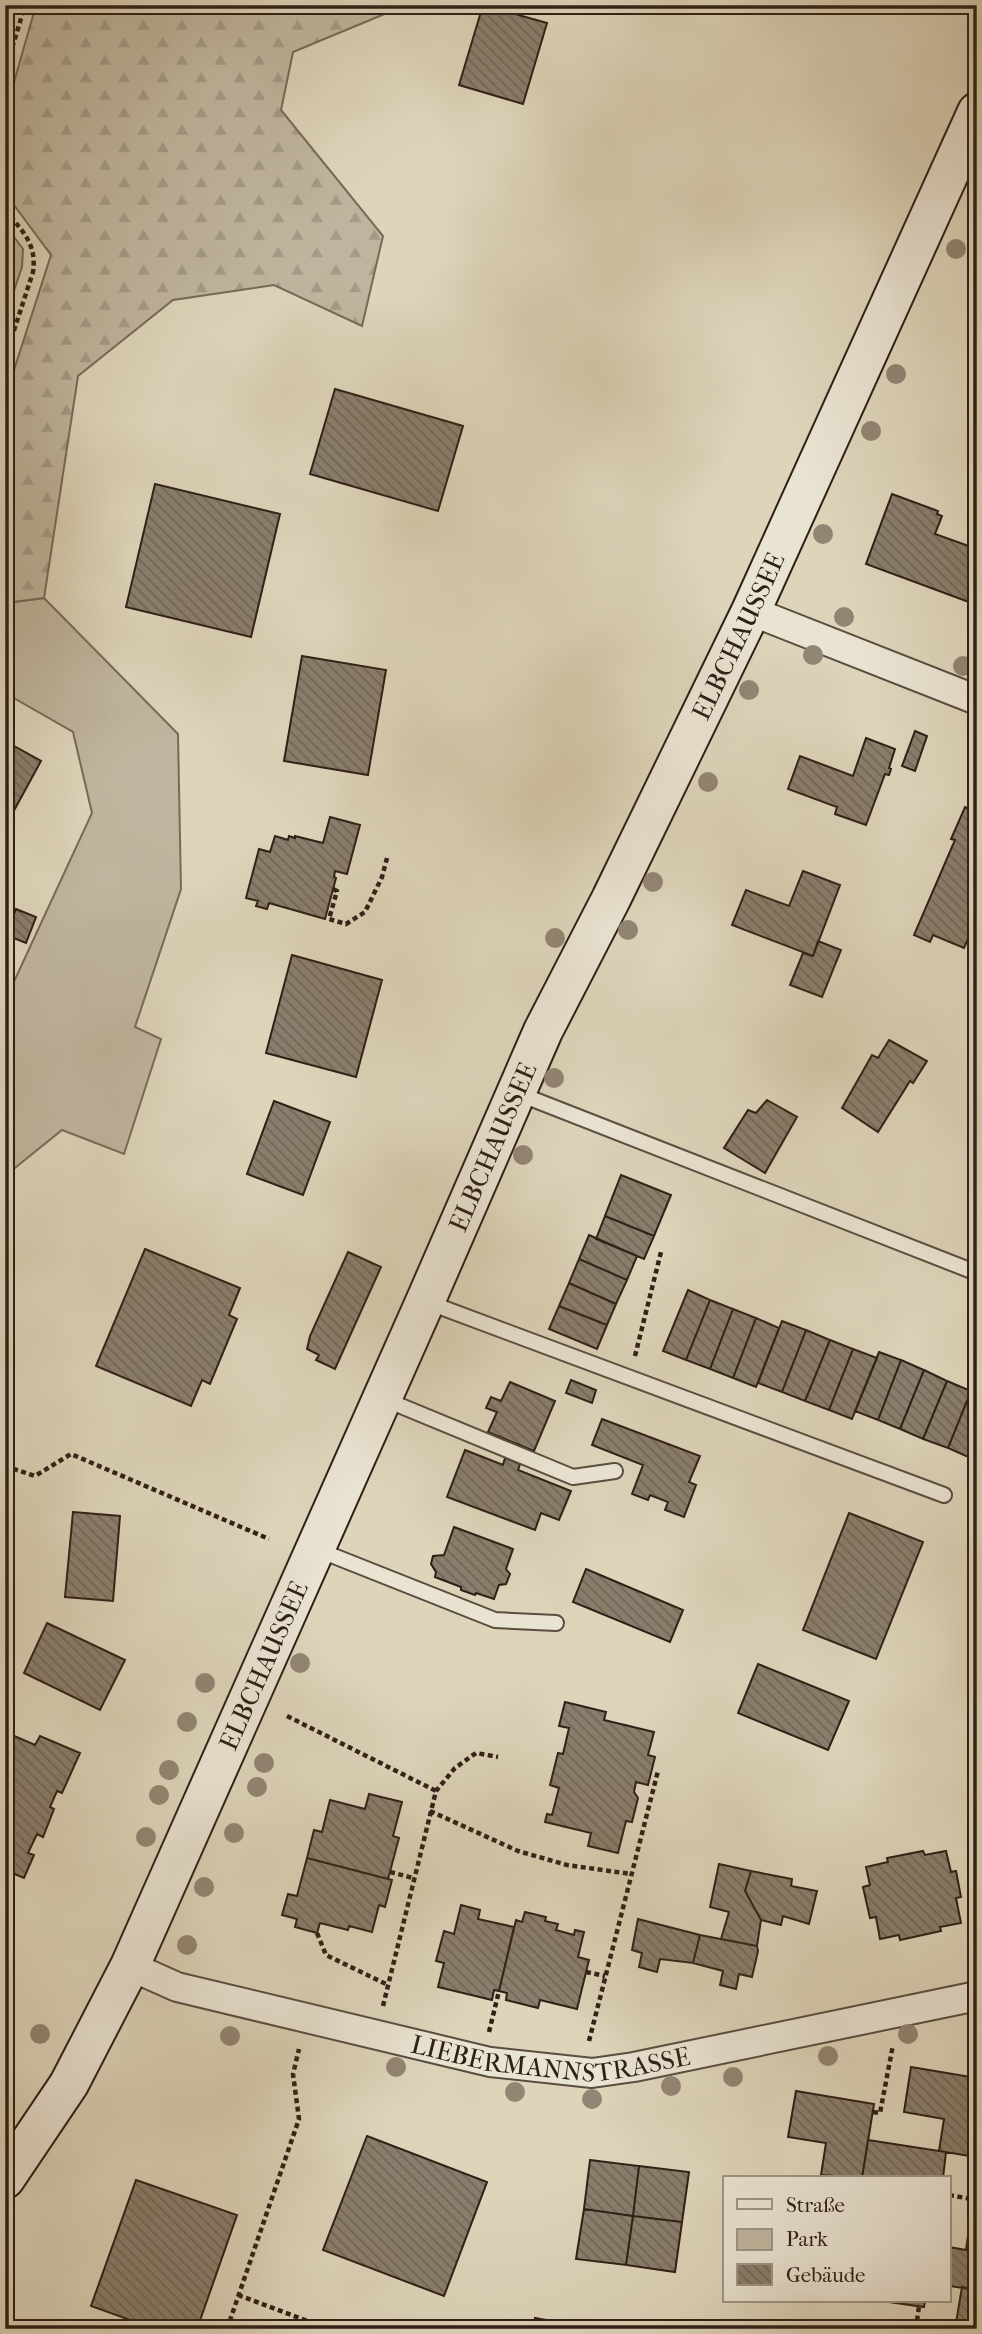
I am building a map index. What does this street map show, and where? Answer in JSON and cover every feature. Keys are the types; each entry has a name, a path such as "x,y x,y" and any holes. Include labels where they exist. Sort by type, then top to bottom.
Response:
{"main road":[{"name":"ELBCHAUSSEE","path":"5,2179 69,2084 130,1966 543,1031 611,899 751,611 977,112"}],"street":[{"path":"751,611 977,700"},
{"name":"LIEBERMANNSTRASSE","path":"130,1966 177,1987 483,2060 592,2073 634,2067 977,1996"}],"lane":[{"path":"516,1093 977,1273"},
{"path":"425,1302 944,1495"},
{"path":"383,1398 573,1477 615,1471"},
{"path":"315,1549 495,1620 556,1623"}],"path":[{"path":"5,72 25,5"},
{"path":"5,210 31,242 35,257 33,272 5,358"},
{"path":"333,890 337,891 329,919 346,924 365,912 382,877 387,858"},
{"path":"973,961 977,953"},
{"path":"629,1377 661,1252"},
{"path":"5,1466 35,1476 71,1454 269,1539"},
{"path":"287,1716 436,1791"},
{"path":"377,2034 436,1791 455,1768 475,1753 498,1757"},
{"path":"581,2072 658,1771"},
{"path":"430,1811 518,1851 567,1865 631,1874"},
{"path":"390,1872 413,1878"},
{"path":"317,1933 326,1955 388,1985"},
{"path":"586,1972 605,1976"},
{"path":"483,2060 499,1991"},
{"path":"227,2329 299,2119 293,2074 305,2018"},
{"path":"873,2112 880,2113 893,2043"},
{"path":"950,2195 977,2200"},
{"path":"238,2295 329,2329"},
{"path":"916,2329 919,2306"}],"green space":[{"path":"36,5 399,5 399,8 293,52 281,110 383,236 362,326 274,285 173,300 78,376 44,598 5,603 5,398 51,255 5,193 5,114"},
{"path":"5,225 23,249 22,267 5,317"},
{"path":"44,598 178,734 181,889 135,1027 161,1039 124,1154 62,1130 5,1176 5,1001 92,813 73,732 5,693 5,603"}],"building":[{"path":"483,5 547,23 523,104 459,85"},
{"path":"335,389 463,426 438,511 310,474"},
{"path":"155,484 280,514 251,637 126,607"},
{"path":"892,494 938,511 937,514 942,516 935,534 977,549 977,605 866,564"},
{"path":"302,656 386,670 368,775 284,761"},
{"path":"915,731 927,736 915,771 902,766"},
{"path":"866,738 895,749 889,775 885,774 866,825 835,814 837,807 788,789 800,756 853,776"},
{"path":"5,741 41,761 5,827"},
{"path":"965,807 977,813 977,919 964,948 933,935 930,942 914,935 955,840 951,839"},
{"path":"330,817 360,825 347,874 335,871 336,878 325,919 269,903 267,909 256,906 258,901 246,898 259,849 270,852 275,836 288,840 289,836 295,836 323,843"},
{"path":"803,871 840,885 813,956 732,925 746,890 789,906"},
{"path":"16,909 36,917 26,943 6,935"},
{"path":"818,941 841,950 822,997 790,985 803,953 813,956"},
{"path":"292,955 382,980 356,1077 266,1053"},
{"path":"889,1040 927,1061 913,1083 910,1081 878,1132 842,1108 872,1055 878,1058"},
{"path":"767,1100 797,1117 765,1173 724,1148 748,1110 756,1113"},
{"path":"274,1101 330,1122 303,1195 247,1174"},
{"path":"621,1175 671,1195 654,1236 605,1216"},
{"path":"605,1216 654,1236 644,1259 596,1239"},
{"path":"589,1235 637,1256 627,1280 579,1259"},
{"path":"145,1249 240,1288 229,1315 237,1319 210,1384 202,1380 191,1406 96,1366"},
{"path":"348,1252 381,1267 335,1369 316,1360 319,1355 307,1349 310,1336"},
{"path":"579,1259 627,1280 616,1304 569,1283"},
{"path":"569,1283 616,1304 607,1325 559,1306"},
{"path":"688,1290 710,1300 686,1360 663,1351"},
{"path":"710,1300 733,1309 710,1369 686,1360"},
{"path":"559,1306 607,1325 597,1349 549,1329"},
{"path":"733,1309 756,1318 733,1378 710,1369"},
{"path":"756,1318 779,1328 756,1387 733,1378"},
{"path":"782,1321 806,1330 782,1392 758,1383"},
{"path":"806,1330 830,1340 805,1401 782,1392"},
{"path":"830,1340 853,1349 829,1410 805,1401"},
{"path":"853,1349 877,1358 852,1419 829,1410"},
{"path":"879,1352 901,1360 878,1420 855,1411"},
{"path":"901,1360 924,1370 900,1429 878,1420"},
{"path":"924,1370 947,1381 923,1439 900,1429"},
{"path":"977,1376 977,1455 975,1460 948,1448"},
{"path":"571,1380 596,1390 592,1403 566,1393"},
{"path":"947,1381 971,1391 948,1448 923,1439"},
{"path":"510,1382 555,1401 534,1451 488,1432 497,1412 486,1408 491,1397 501,1401"},
{"path":"602,1419 700,1456 689,1482 696,1485 684,1517 665,1510 668,1502 650,1495 648,1500 632,1494 643,1465 592,1445"},
{"path":"465,1450 503,1465 505,1458 520,1464 518,1470 571,1491 559,1520 541,1513 535,1530 447,1497"},
{"path":"73,1512 120,1516 113,1601 65,1597"},
{"path":"849,1513 923,1542 876,1659 803,1630"},
{"path":"454,1527 513,1549 506,1569 510,1574 506,1584 499,1585 494,1599 461,1590 461,1587 435,1577 436,1572 431,1564 433,1556 444,1555"},
{"path":"586,1569 683,1610 670,1642 573,1602"},
{"path":"47,1623 125,1660 100,1710 24,1673"},
{"path":"758,1664 849,1701 828,1750 738,1713"},
{"path":"565,1702 606,1712 604,1720 654,1732 648,1755 655,1757 648,1785 636,1782 634,1792 638,1798 632,1822 626,1821 618,1853 588,1846 591,1833 545,1822 547,1814 552,1815 559,1788 550,1785 558,1753 563,1754 569,1728 559,1726"},
{"path":"5,1732 35,1745 40,1736 80,1753 62,1793 57,1791 50,1807 54,1809 43,1837 37,1834 28,1853 34,1855 24,1878 5,1870"},
{"path":"369,1794 402,1802 393,1836 399,1838 388,1879 307,1858 314,1830 322,1832 330,1800 365,1809"},
{"path":"923,1851 925,1855 946,1851 951,1872 956,1871 961,1897 956,1898 961,1923 940,1927 941,1931 900,1940 899,1935 880,1939 876,1917 870,1918 863,1887 870,1885 866,1867 888,1862 887,1858"},
{"path":"307,1858 392,1880 385,1907 379,1905 372,1932 349,1926 348,1930 320,1923 317,1933 295,1927 297,1919 282,1915 288,1894 297,1896"},
{"path":"719,1864 751,1871 745,1891 761,1920 757,1946 721,1939 729,1912 710,1907"},
{"path":"751,1871 792,1879 791,1886 817,1891 809,1924 783,1916 781,1925 761,1920 745,1891"},
{"path":"461,1905 480,1910 478,1919 514,1927 499,1991 494,1990 492,2000 438,1987 444,1963 436,1961 444,1931 454,1934"},
{"path":"525,1912 546,1917 545,1921 558,1924 556,1930 574,1935 575,1930 584,1932 578,1957 589,1960 577,2009 540,2000 538,2008 506,2000 507,1993 499,1991 516,1920 522,1922"},
{"path":"638,1919 700,1935 693,1963 660,1959 657,1972 639,1967 642,1953 632,1950"},
{"path":"700,1935 757,1946 752,1977 739,1974 736,1989 720,1985 723,1971 693,1963"},
{"path":"911,2067 977,2078 976,2157 939,2151 944,2119 904,2112"},
{"path":"796,2091 874,2104 862,2176 821,2175 826,2143 788,2137"},
{"path":"367,2136 487,2182 444,2296 323,2250"},
{"path":"868,2140 946,2152 943,2176 862,2176"},
{"path":"590,2160 639,2166 633,2216 584,2209"},
{"path":"639,2166 689,2172 682,2222 633,2216"},
{"path":"136,2180 237,2215 197,2329 155,2329 91,2306"},
{"path":"584,2209 633,2216 626,2265 576,2259"},
{"path":"972,2209 977,2209 977,2290 950,2286 950,2247 966,2250"},
{"path":"633,2216 682,2222 675,2272 626,2265"},
{"path":"962,2287 977,2290 977,2329 955,2329"},
{"path":"889,2302 925,2302 924,2307"},
{"path":"535,2318 597,2329 533,2329"},
{"path":"921,2324 953,2329 920,2329"}]}
